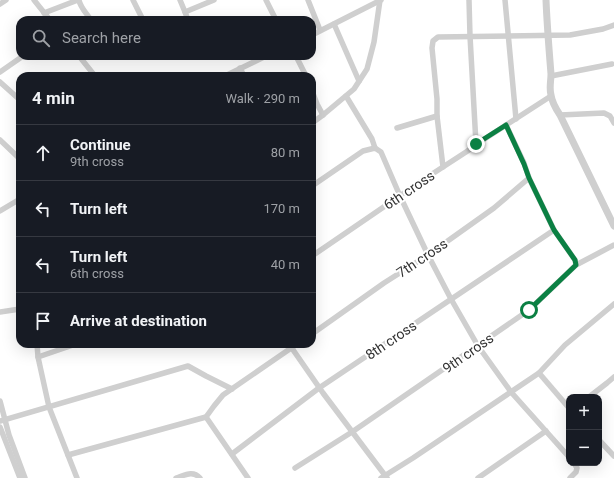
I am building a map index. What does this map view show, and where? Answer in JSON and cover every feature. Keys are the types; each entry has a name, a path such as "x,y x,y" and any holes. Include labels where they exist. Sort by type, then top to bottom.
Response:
{"street":[{"path":"0,4 6,0"},
{"path":"34,0 47,16"},
{"path":"44,13 79,0 88,16"},
{"path":"133,0 141,16"},
{"path":"180,0 186,16"},
{"path":"185,12 214,0"},
{"path":"266,0 274,16"},
{"path":"308,0 314,16"},
{"path":"316,32 380,0"},
{"path":"316,120 354,89 367,69 374,42 380,0"},
{"path":"468,0 476,144"},
{"path":"505,0 516,119"},
{"path":"546,0 547,36 551,76 550,88 554,107 560,115 614,226"},
{"path":"316,20 320,30"},
{"path":"334,24 359,81"},
{"path":"443,167 437,116 437,99 432,48 434,41 438,36 570,35 602,29 614,25"},
{"path":"0,72 17,60"},
{"path":"82,60 93,72"},
{"path":"232,72 257,60"},
{"path":"298,60 304,72"},
{"path":"551,76 612,64"},
{"path":"240,68 242,72"},
{"path":"0,82 16,96"},
{"path":"346,96 372,139 375,148 381,152 428,255 478,346 511,392 566,454"},
{"name":"6th cross","path":"316,253 476,144 551,96"},
{"path":"316,101 324,115"},
{"path":"560,115 604,113 610,116 614,123"},
{"path":"398,128 437,116"},
{"path":"506,125 554,230 575,260 576,265"},
{"path":"0,140 16,156"},
{"path":"316,183 363,151 375,148"},
{"name":"7th cross","path":"316,331 494,208 529,178"},
{"path":"0,211 16,201"},
{"name":"8th cross","path":"232,454 319,388 554,230"},
{"name":"9th cross","path":"295,468 352,432 529,310 576,265 614,245"},
{"path":"291,348 385,477 539,373 565,345 614,304"},
{"path":"0,312 16,310"},
{"path":"37,348 49,407 76,478"},
{"path":"38,357 64,348"},
{"path":"68,456 206,417 223,395 287,348"},
{"path":"3,421 188,366 232,389"},
{"path":"539,373 566,404"},
{"path":"593,394 614,378"},
{"path":"0,401 3,421 25,478"},
{"path":"206,417 248,478"},
{"path":"0,430 20,478"},
{"path":"478,478 546,431"},
{"path":"602,443 614,456"},
{"path":"570,478 576,472 576,466"},
{"path":"176,478 192,473 200,478"}],"route":[{"path":"476,144 506,125 554,230 575,260 576,265 529,310"}]}
